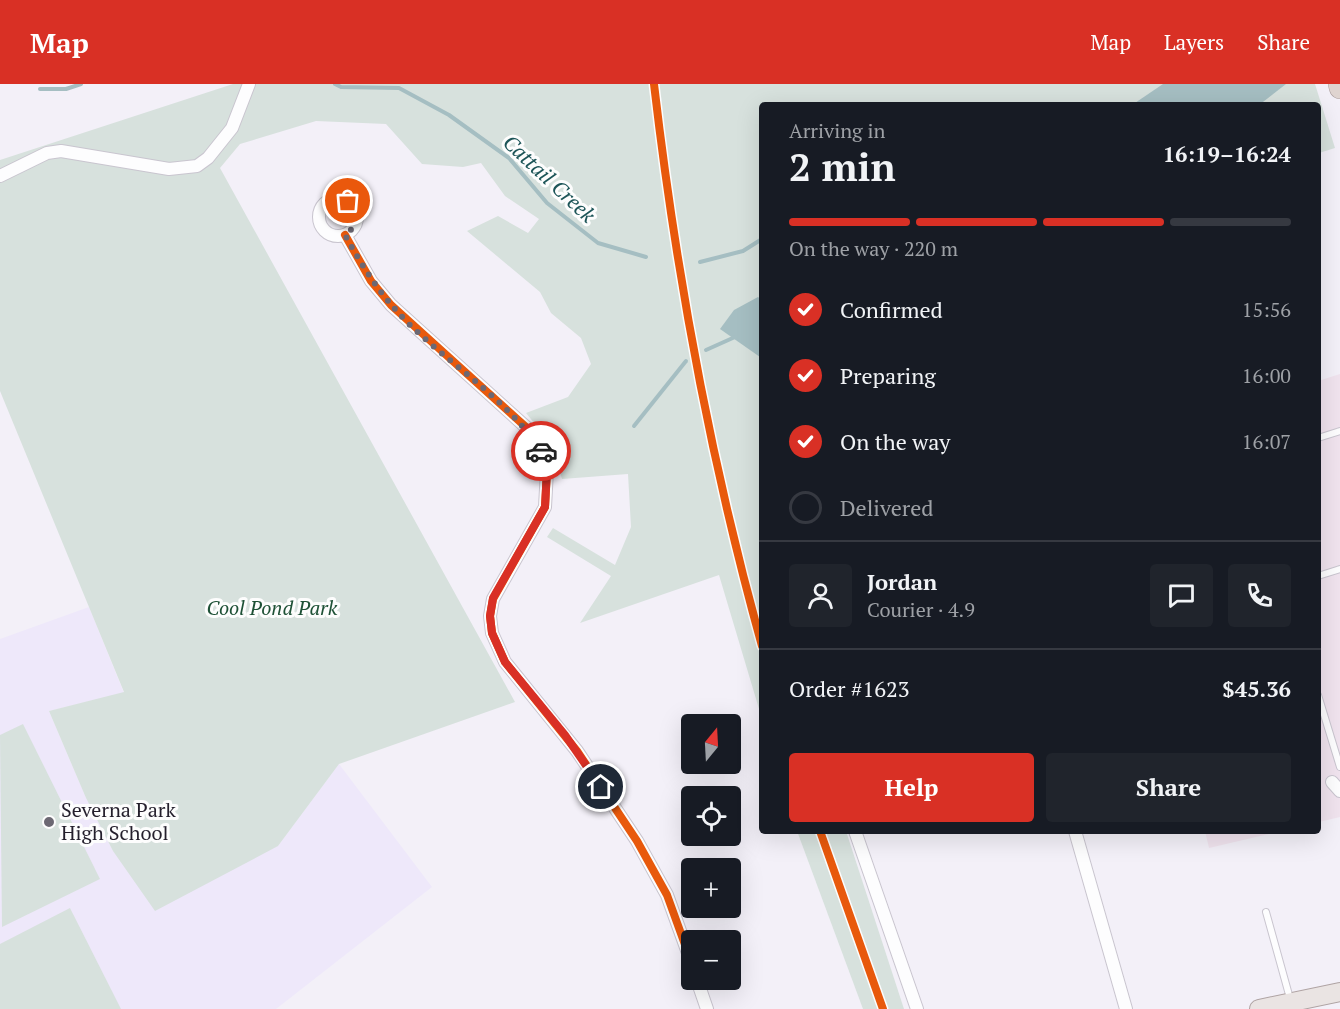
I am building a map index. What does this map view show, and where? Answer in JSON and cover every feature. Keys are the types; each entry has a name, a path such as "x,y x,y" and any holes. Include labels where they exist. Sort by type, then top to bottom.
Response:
{"highway":[{"path":"1339,84 1340,88"}],"main road":[{"path":"1259,1009 1340,992"}],"street":[{"path":"0,176 47,153 61,151 169,169 197,166 208,158 232,128 249,84"},
{"path":"345,235 371,280 410,325 526,428 544,455 547,470 545,507 493,598 490,616 492,633 505,662 577,751 637,841 667,895 681,934"},
{"path":"856,834 917,1009"},
{"path":"1076,834 1126,1009"},
{"path":"700,990 707,1009"}],"lane":[{"path":"1321,437 1340,431"},
{"path":"1321,575 1340,569"},
{"path":"1321,705 1340,767"},
{"path":"1266,912 1291,1002"}],"shaded area":[{"path":"1340,374 1340,817 1321,822 1321,380"},
{"name":"Severna Park High School","path":"89,607 124,693 49,711 86,798 113,851 278,846 339,764 432,887 276,1009 0,1009 0,639"},
{"path":"1206,834 1268,834 1209,848"}],"green space":[{"name":"Cool Pond Park","path":"233,84 1315,84 1321,102 759,102 759,709 719,575 580,623 611,576 547,537 553,528 615,565 631,527 628,474 562,479 551,444 526,413 568,397 591,364 581,338 551,313 540,292 467,231 498,216 528,233 539,219 505,196 481,163 463,167 422,164 386,124 316,121 240,144 220,168 515,702 339,764 278,846 155,911 113,851 86,798 49,711 124,692 0,391 0,160"},
{"name":"Cool Pond Park","path":"1321,103 1335,148 1321,152"},
{"path":"23,724 100,879 2,927 0,735"},
{"path":"798,834 847,834 904,1009 863,1009"},
{"path":"70,908 121,1009 0,1009 0,944"}],"water":[{"path":"1163,84 1286,84 1263,102 1136,102"},
{"path":"759,298 759,356 720,329 734,310"}],"waterway":[{"path":"40,89 66,89 81,84"},
{"name":"Cattail Creek","path":"335,84 341,87 399,88 449,115 509,158 547,203 598,243 646,257"},
{"name":"Cattail Creek","path":"700,262 743,251 759,241"},
{"name":"Cattail Creek","path":"706,350 735,337"},
{"name":"Cattail Creek","path":"634,426 686,361"}],"cycle path":[{"path":"654,84 673,226 697,367 727,508 759,634"},
{"path":"345,235 371,281 391,305 527,428 544,455 547,470 545,507 493,599 490,616 492,633 505,662 577,751 637,841 667,895 681,934"},
{"path":"821,834 883,1009"}],"way so far":[{"path":"348,201 357,214 354,226 345,235 375,286 410,325 526,428 541,451"}],"place":[{"name":"Severna Park High School","path":"49,822"}],"route":[{"path":"541,451 547,470 545,507 535,529 493,598 490,616 492,633 505,662 565,735 601,787"}]}
